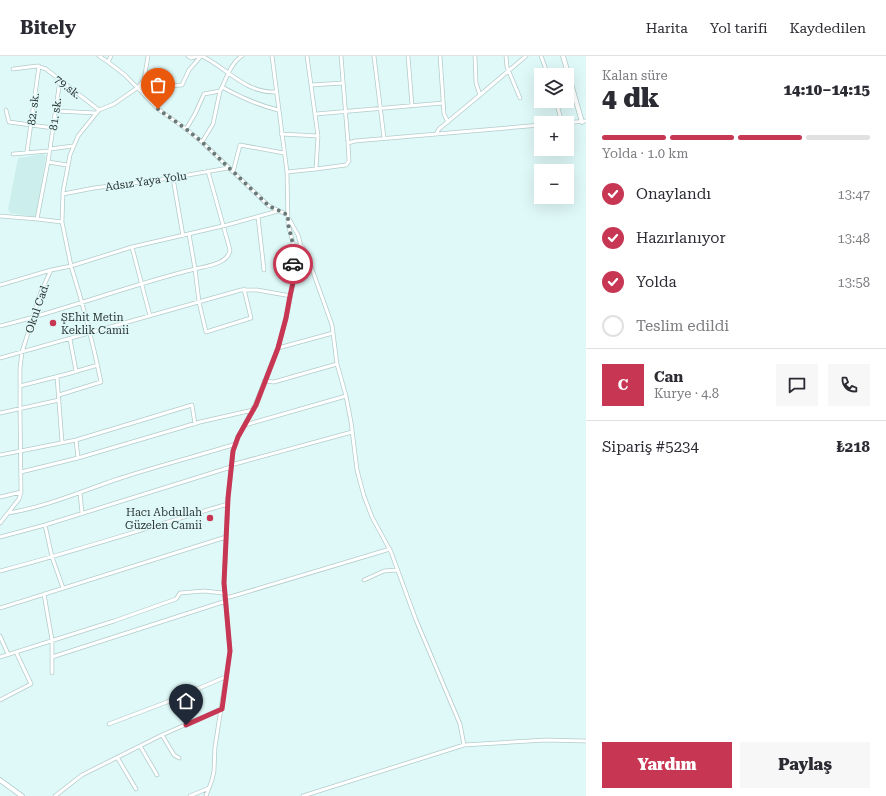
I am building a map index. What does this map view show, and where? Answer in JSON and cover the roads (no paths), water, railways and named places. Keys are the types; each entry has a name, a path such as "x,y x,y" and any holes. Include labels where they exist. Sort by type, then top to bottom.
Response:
{"street":[{"path":"98,56 125,75 158,109 202,142 269,206 288,217 298,235 301,246 304,249 294,278 278,348 253,410 233,451 228,504 224,583 230,651 215,747 214,771 210,788 206,796"},
{"path":"108,62 111,56"},
{"path":"59,395 101,382 90,333 71,266 62,222 63,194 67,165 78,136 98,110 114,104 137,88 144,80 148,56"},
{"path":"188,56 191,58 200,56 221,67 228,74 249,87 259,91 276,92"},
{"path":"137,88 182,85 189,70 200,56"},
{"path":"202,142 213,124 221,89 238,58 242,56"},
{"path":"272,56 287,172 288,224 294,248 292,271 294,278"},
{"path":"307,56 318,136 316,169"},
{"path":"287,172 346,165 349,161 341,56"},
{"path":"374,56 384,138"},
{"path":"408,56 412,106"},
{"path":"440,56 443,103 445,117 448,122"},
{"path":"475,56 476,83 480,95"},
{"path":"506,56 509,70 520,98"},
{"path":"436,134 439,129 526,56"},
{"path":"541,56 545,68"},
{"path":"563,56 584,122 574,123"},
{"path":"13,69 38,66"},
{"name":"79.sk.","path":"38,66 46,69 98,110"},
{"name":"82. sk.","path":"27,152 38,66"},
{"name":"81. sk.","path":"38,219 54,128 60,80"},
{"path":"311,85 343,83"},
{"path":"186,129 204,94 221,89 259,105 278,110"},
{"path":"316,114 443,103"},
{"path":"6,110 9,122 54,128"},
{"path":"56,111 96,113"},
{"path":"348,143 384,138 534,126"},
{"path":"282,134 318,136"},
{"path":"233,172 240,145 284,153"},
{"path":"13,154 74,146"},
{"path":"48,162 67,165"},
{"name":"Adsız Yaya Yolu","path":"63,194 94,188 173,178 228,168"},
{"path":"0,326 33,318 222,261 229,255 230,248 208,171"},
{"path":"173,178 183,236"},
{"name":"Okul Cad.","path":"21,492 20,386 22,352 41,292 51,270 71,266 132,247 224,226 278,211"},
{"path":"0,216 62,222"},
{"path":"258,217 264,270"},
{"path":"189,234 206,332 251,318 244,289"},
{"path":"294,248 298,245 301,246"},
{"path":"132,247 150,316"},
{"path":"294,254 298,257 303,254"},
{"path":"303,254 308,258 329,313 337,364 346,396 357,470 364,496 372,517 390,549 416,620 460,724 464,745"},
{"path":"0,285 51,270"},
{"path":"0,358 244,289 290,296"},
{"path":"278,348 333,334"},
{"path":"70,339 76,371"},
{"path":"264,381 274,382 337,364"},
{"path":"20,386 98,365"},
{"path":"57,377 62,442"},
{"path":"245,424 346,396"},
{"path":"0,413 59,400"},
{"path":"0,455 76,440 192,405 195,424"},
{"path":"20,472 78,458 195,424 253,410"},
{"path":"0,537 231,466 352,432"},
{"path":"76,440 78,458"},
{"path":"8,513 21,511 80,493 119,479 236,444"},
{"path":"0,497 21,492 19,499 0,523"},
{"path":"80,493 82,513"},
{"path":"0,570 112,540 149,527 228,504"},
{"path":"45,524 52,557 64,588"},
{"path":"0,608 226,537"},
{"path":"225,597 230,597 390,549"},
{"path":"364,580 384,571 397,570"},
{"path":"0,657 114,621 176,599 180,593 204,591 223,593 225,597"},
{"path":"44,594 52,640 52,673"},
{"path":"52,657 226,601"},
{"path":"0,636 8,654"},
{"path":"0,700 31,684 16,652"},
{"path":"109,724 226,678"},
{"path":"55,796 82,775 162,735 222,709"},
{"path":"162,735 174,755 179,758"},
{"path":"303,796 464,745 546,740 586,741"},
{"path":"140,746 157,775"},
{"path":"118,757 136,789"},
{"path":"0,780 22,796"},
{"path":"190,796 210,788"}],"place":[{"name":"ŞEhit Metin Keklik Camii","path":"53,323"},
{"name":"Hacı Abdullah Güzelen Camii","path":"210,518"}]}
